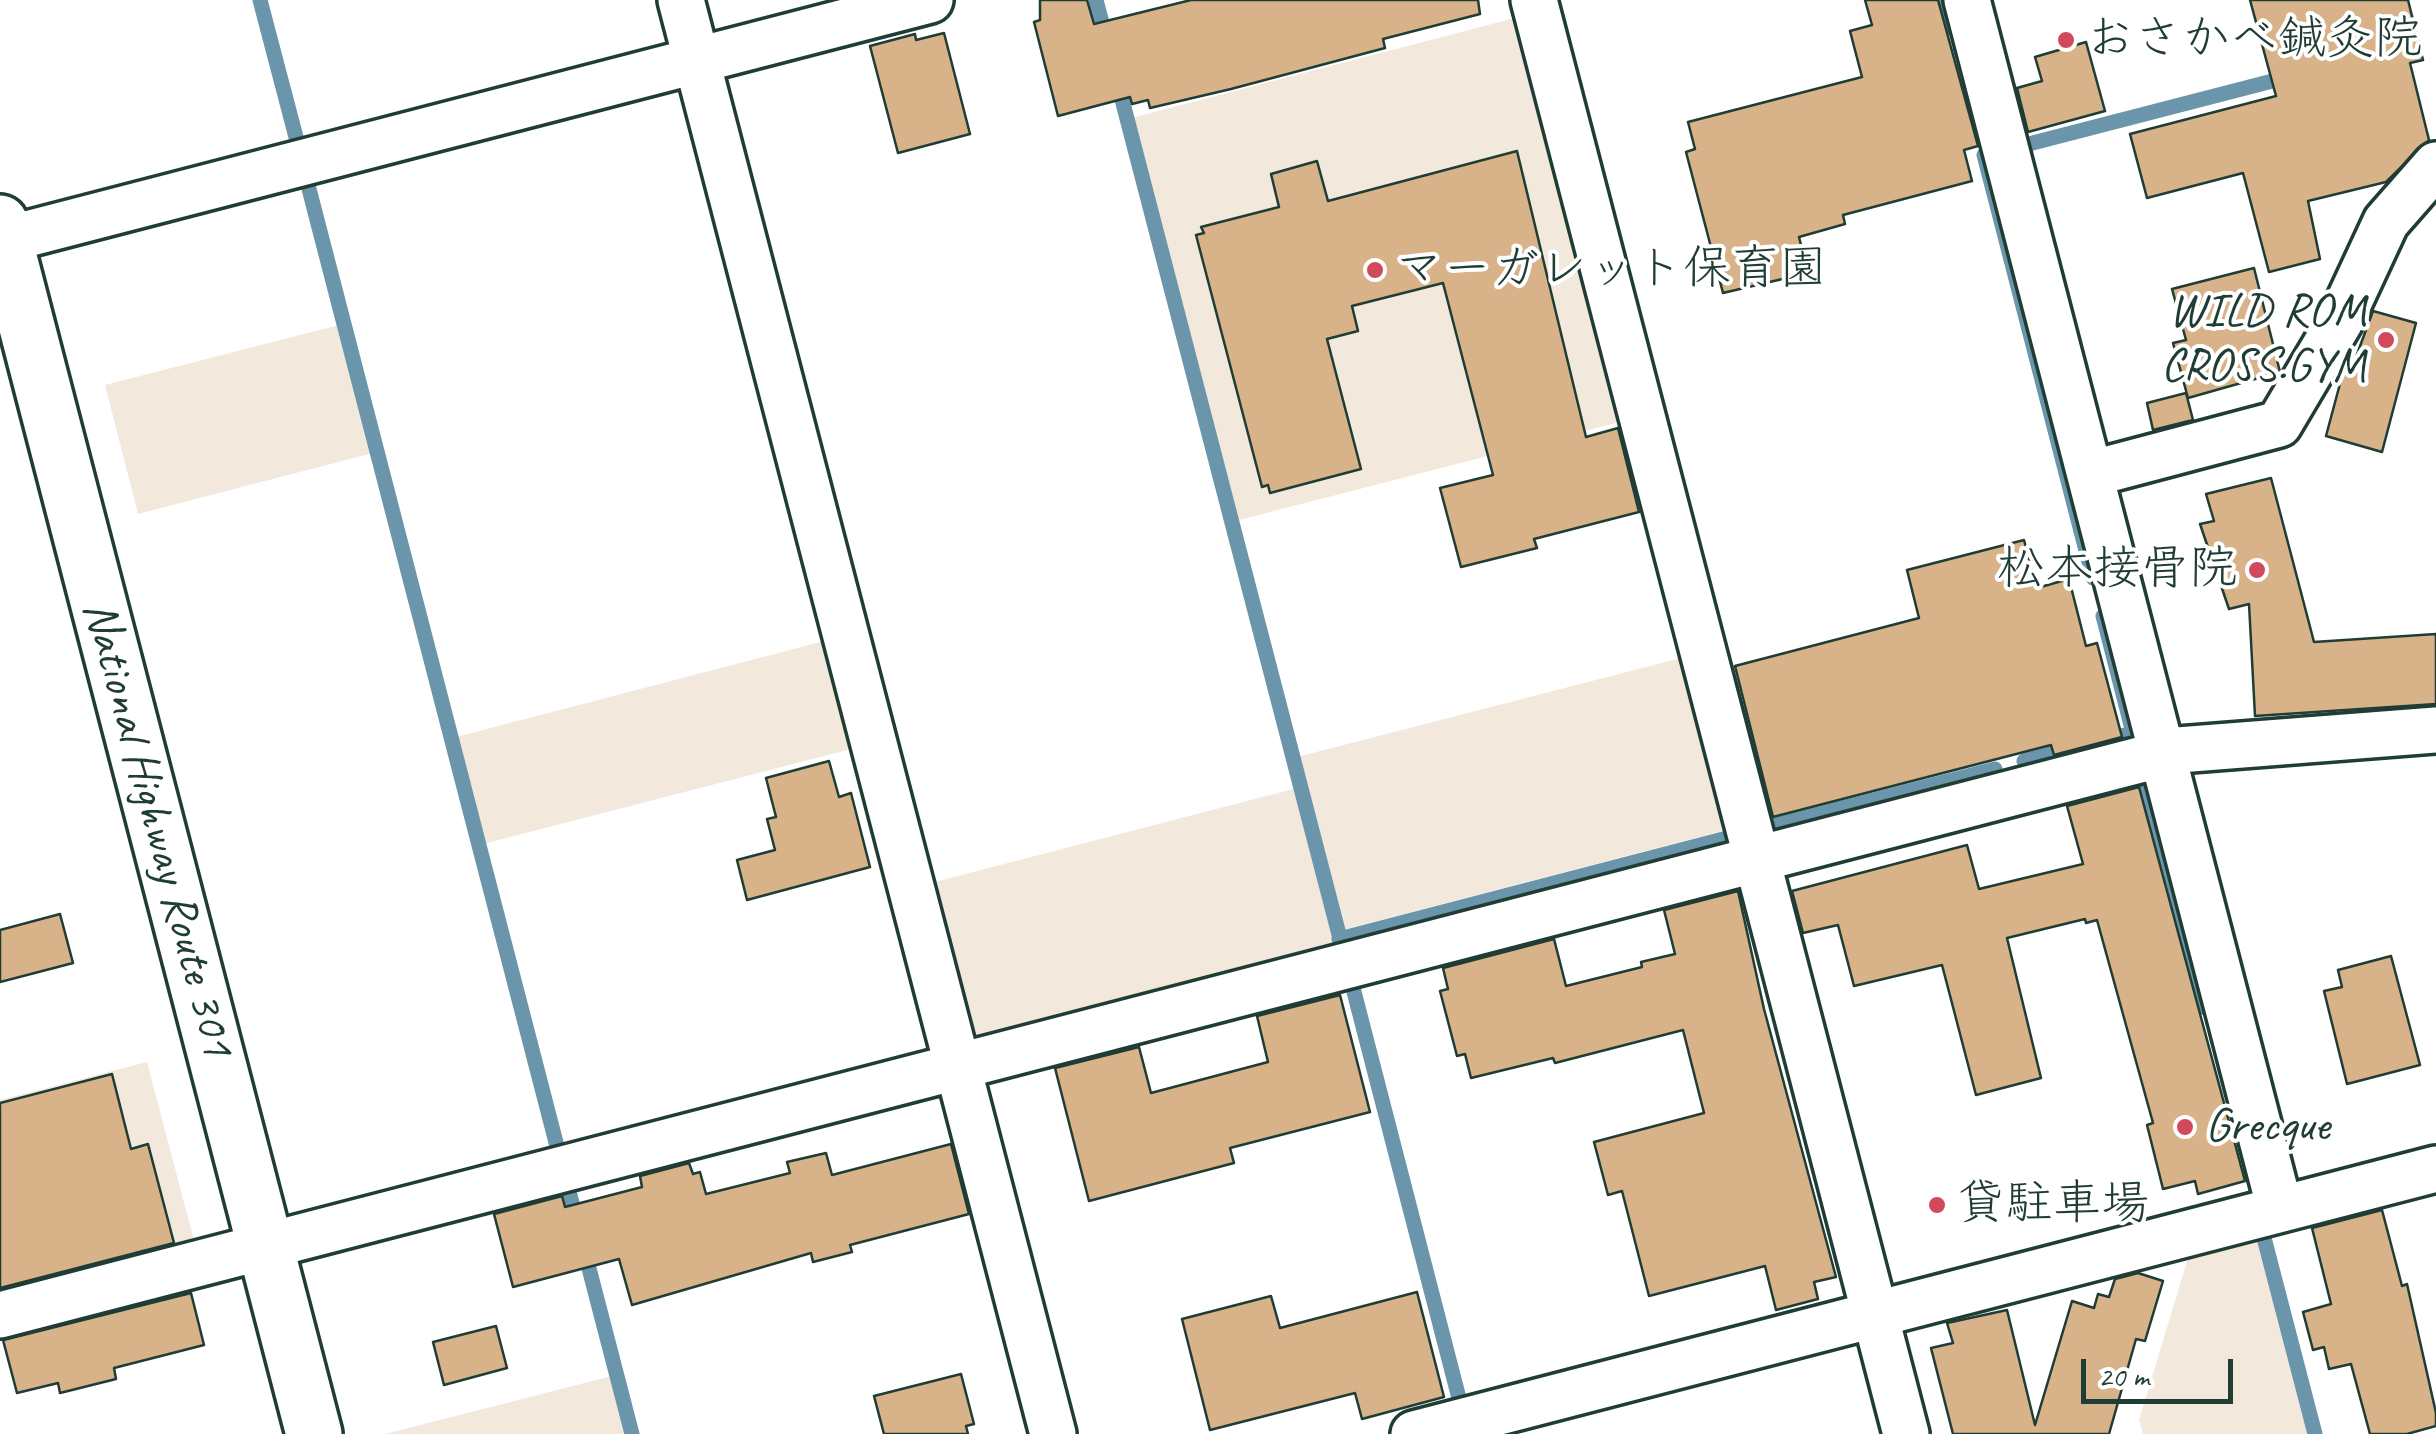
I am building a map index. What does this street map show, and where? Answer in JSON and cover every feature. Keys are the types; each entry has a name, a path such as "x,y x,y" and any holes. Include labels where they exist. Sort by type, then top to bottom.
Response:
{"highway":[{"name":"National Highway Route 301","path":"2,235 314,1434"}],"street":[{"path":"681,0 1054,1434"},
{"path":"2,235 930,0"},
{"path":"1534,0 1906,1434"},
{"path":"1967,0 2280,1209"},
{"path":"2090,474 2279,424 2340,321 2386,222 2436,165"},
{"path":"0,1315 2162,754 2218,744 2436,730"},
{"path":"1414,1434 2436,1169"}],"shaded area":[{"name":"マーガレット保育園","path":"1515,18 1620,422 1235,521 1131,118"},
{"path":"339,325 373,453 138,514 105,385"},
{"path":"832,639 859,747 483,844 456,737"},
{"path":"1681,658 1726,830 1342,930 1297,757"},
{"path":"1297,788 1339,952 969,1048 927,884"},
{"path":"147,1062 196,1248 86,1277 58,1170 0,1185 0,1100"},
{"path":"2259,1230 2311,1434 2143,1434 2139,1420 2191,1248"},
{"path":"612,1376 627,1434 385,1434"}],"building":[{"path":"1040,0 1087,0 1094,24 1191,0 1478,0 1480,14 1383,39 1385,48 1231,89 1150,108 1148,100 1132,104 1130,97 1058,116 1034,22 1040,20"},
{"path":"1865,0 1938,0 1978,146 1964,150 1972,181 1843,215 1845,224 1799,237 1808,273 1723,293 1686,152 1695,149 1688,122 1862,77 1850,31 1872,25"},
{"path":"2250,0 2408,0 2423,60 2410,63 2429,140 2386,182 2308,201 2320,259 2269,272 2243,173 2147,198 2130,134 2276,96"},
{"path":"944,33 970,134 898,153 870,46 915,34 916,40"},
{"path":"2086,42 2105,111 2028,132 2017,88 2042,81 2035,57"},
{"path":"1517,151 1586,437 1618,428 1639,512 1534,539 1537,548 1461,567 1440,488 1493,475 1443,283 1352,306 1358,331 1327,339 1361,469 1270,493 1268,485 1262,487 1196,235 1204,233 1201,227 1279,207 1271,174 1317,161 1328,201"},
{"path":"2254,268 2280,372 2188,398 2173,343 2186,340 2172,289"},
{"path":"2373,311 2416,323 2382,452 2326,436 2345,365 2350,355 2356,357"},
{"path":"2186,393 2193,420 2153,430 2147,403"},
{"path":"2271,478 2314,642 2436,634 2436,704 2255,716 2249,604 2229,609 2200,524 2214,521 2206,494"},
{"path":"2024,540 2037,588 2069,579 2086,646 2097,643 2122,737 2054,755 2051,745 1773,817 1735,666 1919,618 1907,570"},
{"path":"829,761 839,797 851,793 870,867 747,900 737,860 775,850 767,819 776,817 766,778"},
{"path":"2139,787 2245,1181 2198,1194 2195,1181 2163,1189 2147,1125 2153,1123 2097,920 2086,923 2085,919 2007,938 2041,1078 1976,1095 1942,965 1854,986 1838,925 1803,933 1792,891 1967,845 1979,889 2083,864 2067,806"},
{"path":"1738,891 1764,1009 1836,1277 1814,1282 1818,1299 1776,1310 1765,1266 1649,1296 1622,1191 1608,1195 1594,1142 1704,1113 1683,1030 1555,1063 1553,1058 1471,1078 1465,1054 1457,1056 1440,991 1448,989 1443,968 1554,939 1566,986 1642,967 1641,962 1675,954 1664,910"},
{"path":"60,914 73,963 0,982 0,930"},
{"path":"2391,956 2420,1065 2347,1084 2324,991 2342,987 2338,970"},
{"path":"1340,995 1370,1112 1230,1148 1234,1163 1089,1201 1055,1068 1139,1047 1151,1093 1268,1062 1257,1016"},
{"path":"112,1074 131,1149 148,1144 174,1243 0,1288 0,1103"},
{"path":"951,1144 969,1214 850,1245 852,1252 813,1262 811,1253 632,1305 619,1259 513,1287 494,1214 562,1196 565,1207 642,1187 640,1176 689,1163 693,1174 700,1172 706,1194 790,1173 787,1162 826,1153 832,1175"},
{"path":"2382,1210 2402,1286 2407,1284 2436,1413 2436,1426 2407,1434 2370,1434 2351,1364 2329,1369 2324,1347 2313,1350 2303,1312 2331,1304 2312,1228"},
{"path":"2138,1273 2163,1281 2145,1341 2136,1339 2109,1434 1953,1434 1931,1348 1953,1343 1947,1323 2007,1310 2035,1425 2072,1301 2094,1308 2098,1294 2109,1297 2115,1279"},
{"path":"1417,1292 1444,1397 1362,1419 1355,1393 1210,1430 1182,1319 1271,1296 1280,1328"},
{"path":"191,1293 204,1345 114,1368 116,1379 60,1393 58,1383 17,1393 3,1340"},
{"path":"496,1326 507,1368 444,1385 433,1342"},
{"path":"961,1374 974,1424 966,1426 968,1434 884,1434 874,1396"}],"waterway":[{"path":"260,0 297,141"},
{"path":"1096,0 1107,42"},
{"path":"1943,0 1950,27"},
{"path":"2021,146 2288,77"},
{"path":"1118,84 1342,946"},
{"path":"1969,100 1973,117"},
{"path":"1991,153 1984,155 2093,578"},
{"path":"308,185 559,1154"},
{"path":"2103,616 2133,733 2105,740"},
{"path":"2024,761 2073,748"},
{"path":"1772,826 1995,769"},
{"path":"2144,775 2205,1008"},
{"path":"1339,939 1727,838"},
{"path":"1352,984 1461,1406"},
{"path":"567,1184 577,1222"},
{"path":"2263,1234 2315,1434"},
{"path":"584,1249 632,1434"}],"place":[{"name":"おさかべ鍼灸院","path":"2066,40"},
{"name":"マーガレット保育園","path":"1375,270"},
{"name":"WILD ROM CROSS.GYM","path":"2386,340"},
{"name":"松本接骨院","path":"2257,570"},
{"name":"Grecque","path":"2185,1127"},
{"name":"貸駐車場","path":"1937,1205"}]}
